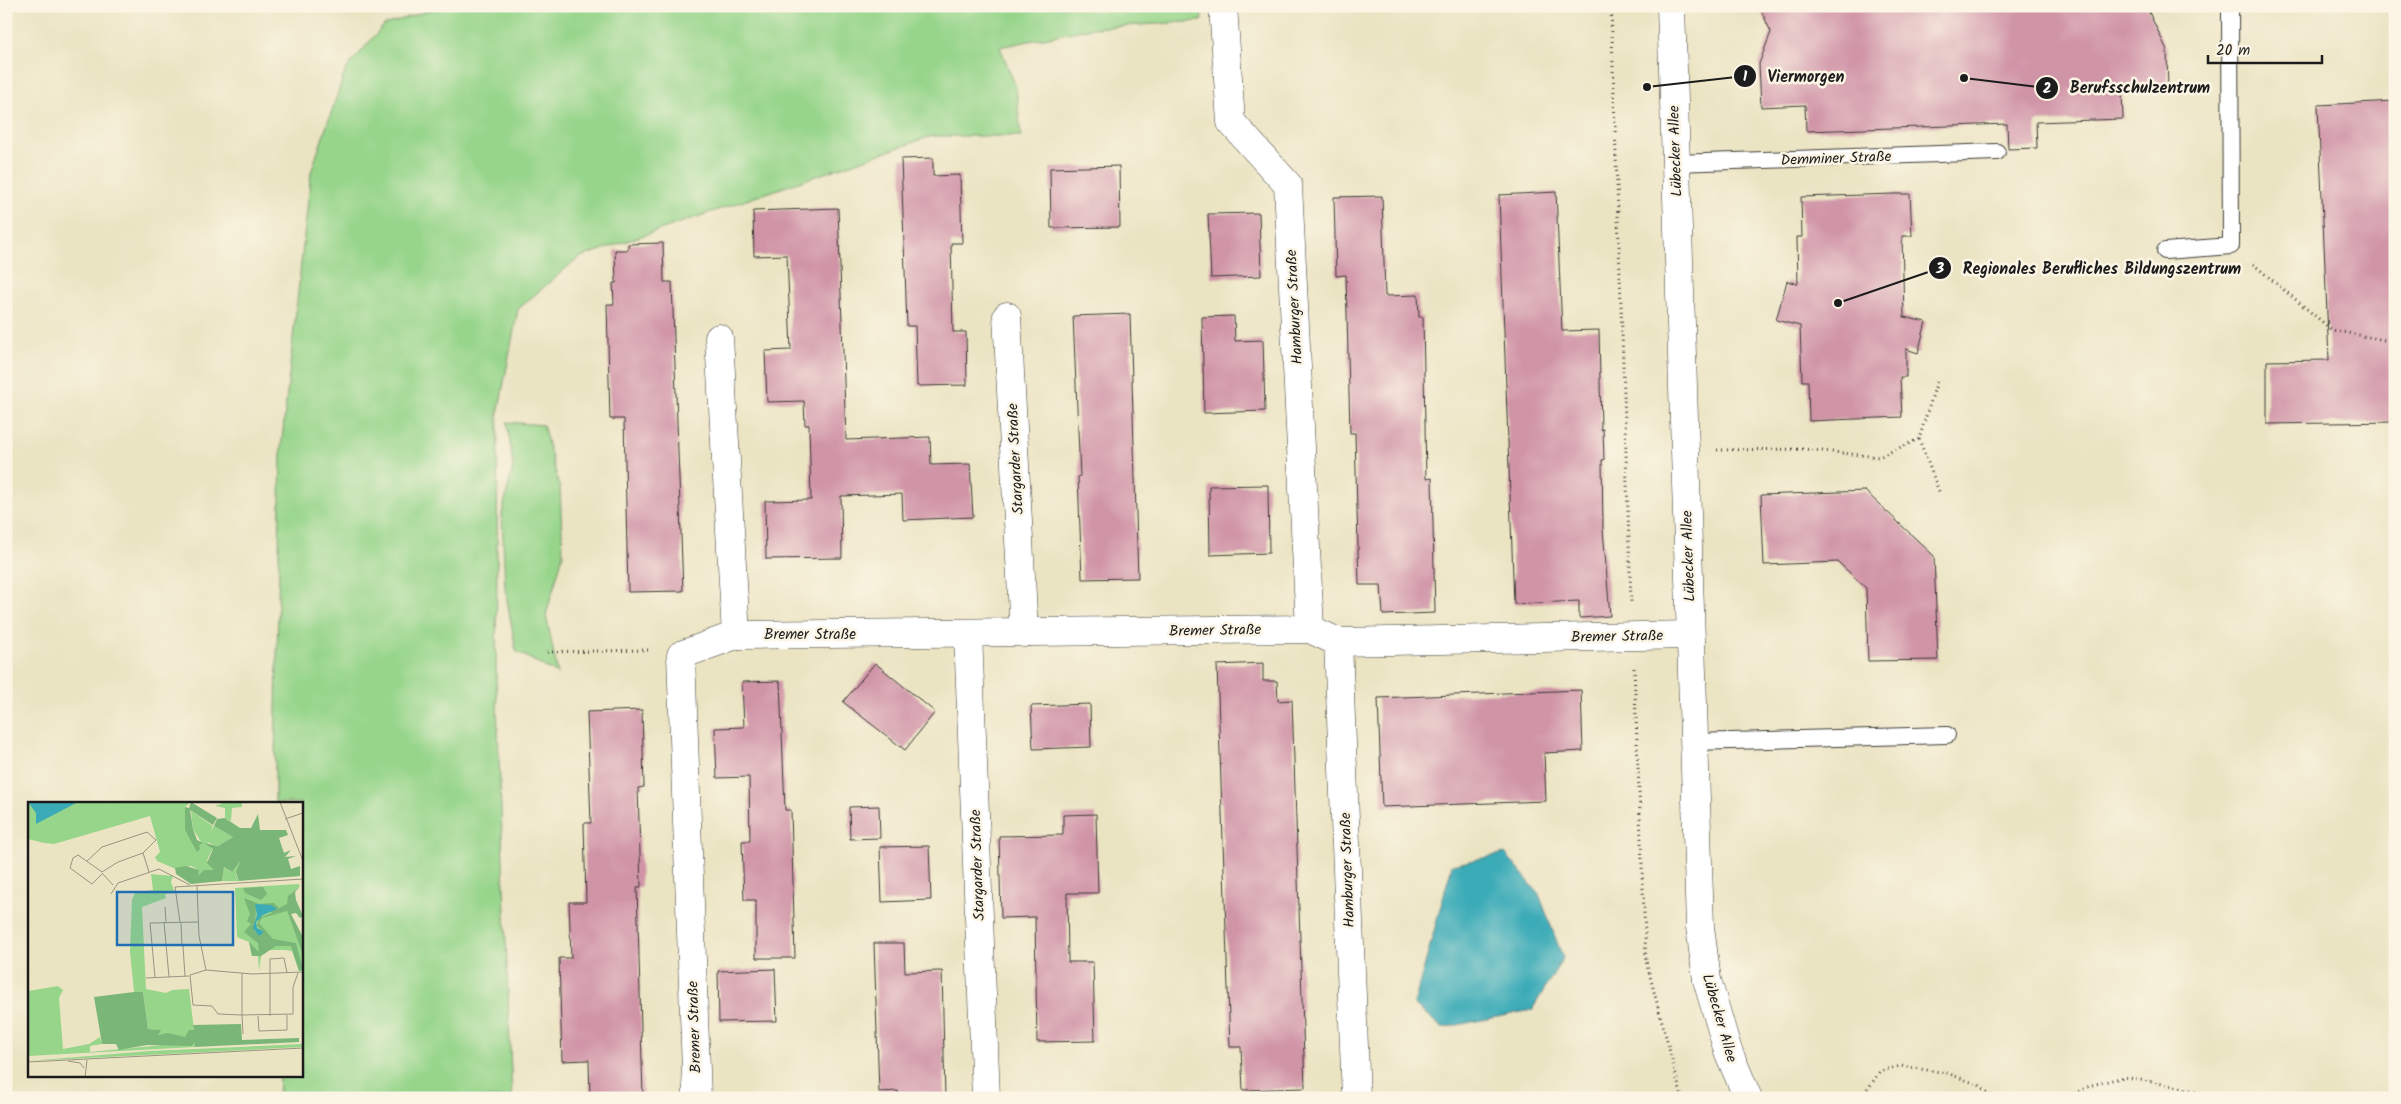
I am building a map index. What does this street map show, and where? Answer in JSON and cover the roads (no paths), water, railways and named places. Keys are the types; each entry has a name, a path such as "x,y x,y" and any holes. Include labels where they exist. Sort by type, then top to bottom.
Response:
{"street":[{"name":"Hamburger Straße","path":"1223,6 1231,122 1288,185 1310,629"},
{"name":"Lübecker Allee","path":"1671,6 1700,926 1707,980 1728,1050 1748,1098"},
{"name":"Stargarder Straße","path":"1007,316 1024,633"},
{"path":"719,338 736,635"},
{"name":"Bremer Straße","path":"696,1098 681,655 736,635 1310,629 1338,642 1690,635"},
{"name":"Stargarder Straße","path":"968,633 986,1098"},
{"name":"Hamburger Straße","path":"1338,642 1356,1098"}],"lane":[{"path":"2166,251 2230,246 2230,6"},
{"name":"Demminer Straße","path":"1675,163 1997,152"},
{"path":"1694,742 1947,735"}],"water":[{"path":"1505,853 1539,894 1563,958 1532,1010 1442,1028 1414,1004 1452,865"}],"place":[{"name":"Berufsschulzentrum","path":"1964,78"},
{"name":"Viermorgen","path":"1647,87"},
{"name":"Regionales Berufliches Bildungszentrum","path":"1838,303"}]}
